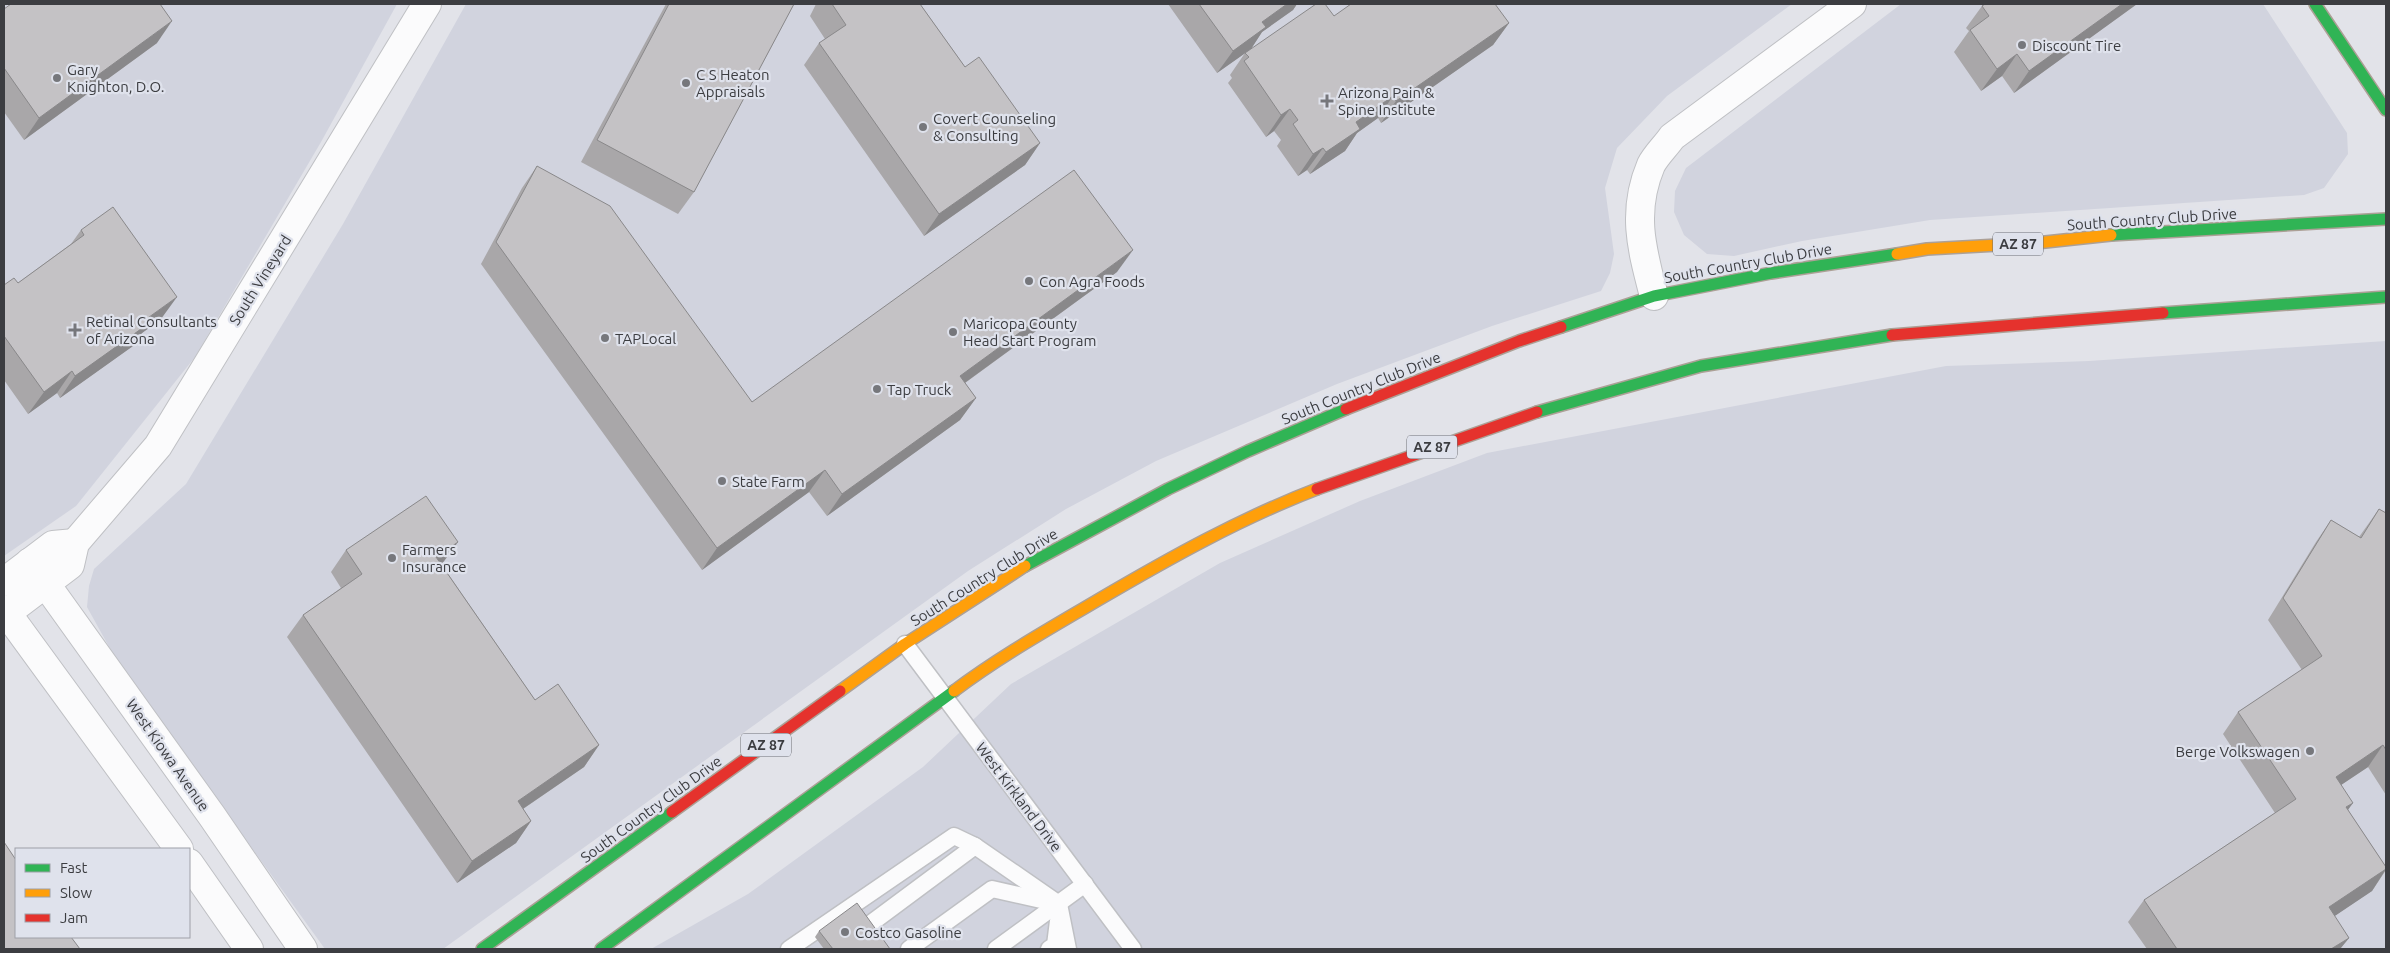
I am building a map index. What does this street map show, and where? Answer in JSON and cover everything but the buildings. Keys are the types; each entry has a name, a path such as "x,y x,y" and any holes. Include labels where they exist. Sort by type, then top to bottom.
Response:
{"main road":[{"path":"2315,4 2386,110"},
{"name":"South Country Club Drive","path":"482,949 905,644 1039,556 1168,488 1248,451 1371,398 1519,341 1654,296 1771,273 1926,249 2036,243 2089,236 2386,220"},
{"name":"AZ 87","path":"601,949 978,673 1055,625 1140,575 1229,528 1313,491 1416,453 1515,418 1619,388 1719,363 1910,332 2386,297"}],"street":[{"name":"South Vineyard","path":"5,612 38,572 53,545 75,542 158,446 427,4"},
{"path":"1654,296 1640,243 1641,202 1652,164 1672,137 1852,4"},
{"name":"South Vineyard","path":"4,582 38,572"},
{"name":"West Kiowa Avenue","path":"38,572 212,816 304,949"},
{"path":"5,612 178,848"},
{"path":"190,864 249,949"}],"lane":[{"name":"West Kirkland Drive","path":"905,644 1133,949"},
{"path":"788,949 954,836 975,846 1060,904 1068,949"},
{"path":"866,928 975,846"},
{"path":"996,949 1085,884"},
{"path":"909,949 992,889 1060,904"},
{"path":"1049,949 1055,945 1060,904"}],"shaded area":[{"path":"4,4 397,4 321,142 195,357 76,506 4,556"},
{"path":"466,4 1792,4 1667,96 1617,148 1605,188 1614,254 1610,273 1601,291 1492,326 1337,384 1156,461 1066,509 968,571 443,949 325,949 118,663 87,607 89,586 94,569 186,484 343,224"},
{"path":"1901,4 2263,4 2347,133 2348,154 2324,188 2304,195 1930,220 1802,241 1734,256 1707,254 1684,235 1674,212 1675,191 1686,168"},
{"path":"2386,341 2386,949 651,949 748,894 923,767 1011,684 1220,563 1360,501 1487,453 1946,366 2089,361"}],"traffic: fast":[{"path":"2315,4 2386,110"},
{"path":"2111,235 2386,219"},
{"path":"1561,327 1654,296 1771,273 1897,254"},
{"path":"2163,313 2386,297"},
{"path":"1537,412 1701,366 1892,335"},
{"path":"1025,566 1168,489 1248,451 1346,409"},
{"path":"601,949 954,691"},
{"path":"482,949 672,812"}],"traffic: slow":[{"path":"1897,254 1927,249 2036,243 2111,235"},
{"path":"954,691 1024,644 1151,569 1233,526 1317,489"},
{"path":"840,691 905,644 1025,566"}],"traffic: jam":[{"path":"1892,335 2163,313"},
{"path":"1346,409 1519,341 1561,327"},
{"path":"1317,489 1537,412"},
{"path":"672,812 840,691"}],"place":[{"name":"Discount Tire","path":"2022,45"},
{"name":"Gary Knighton, D.O.","path":"57,78"},
{"name":"C S Heaton Appraisals","path":"686,83"},
{"name":"Arizona Pain & Spine Institute","path":"1327,101"},
{"name":"Covert Counseling & Consulting","path":"923,127"},
{"name":"Con Agra Foods","path":"1029,281"},
{"name":"Retinal Consultants of Arizona","path":"75,330"},
{"name":"Maricopa County Head Start Program","path":"953,332"},
{"name":"TAPLocal","path":"605,338"},
{"name":"Tap Truck","path":"877,389"},
{"name":"State Farm","path":"722,481"},
{"name":"Farmers Insurance","path":"392,558"},
{"name":"Berge Volkswagen","path":"2310,751"},
{"name":"Costco Gasoline","path":"845,932"}]}
